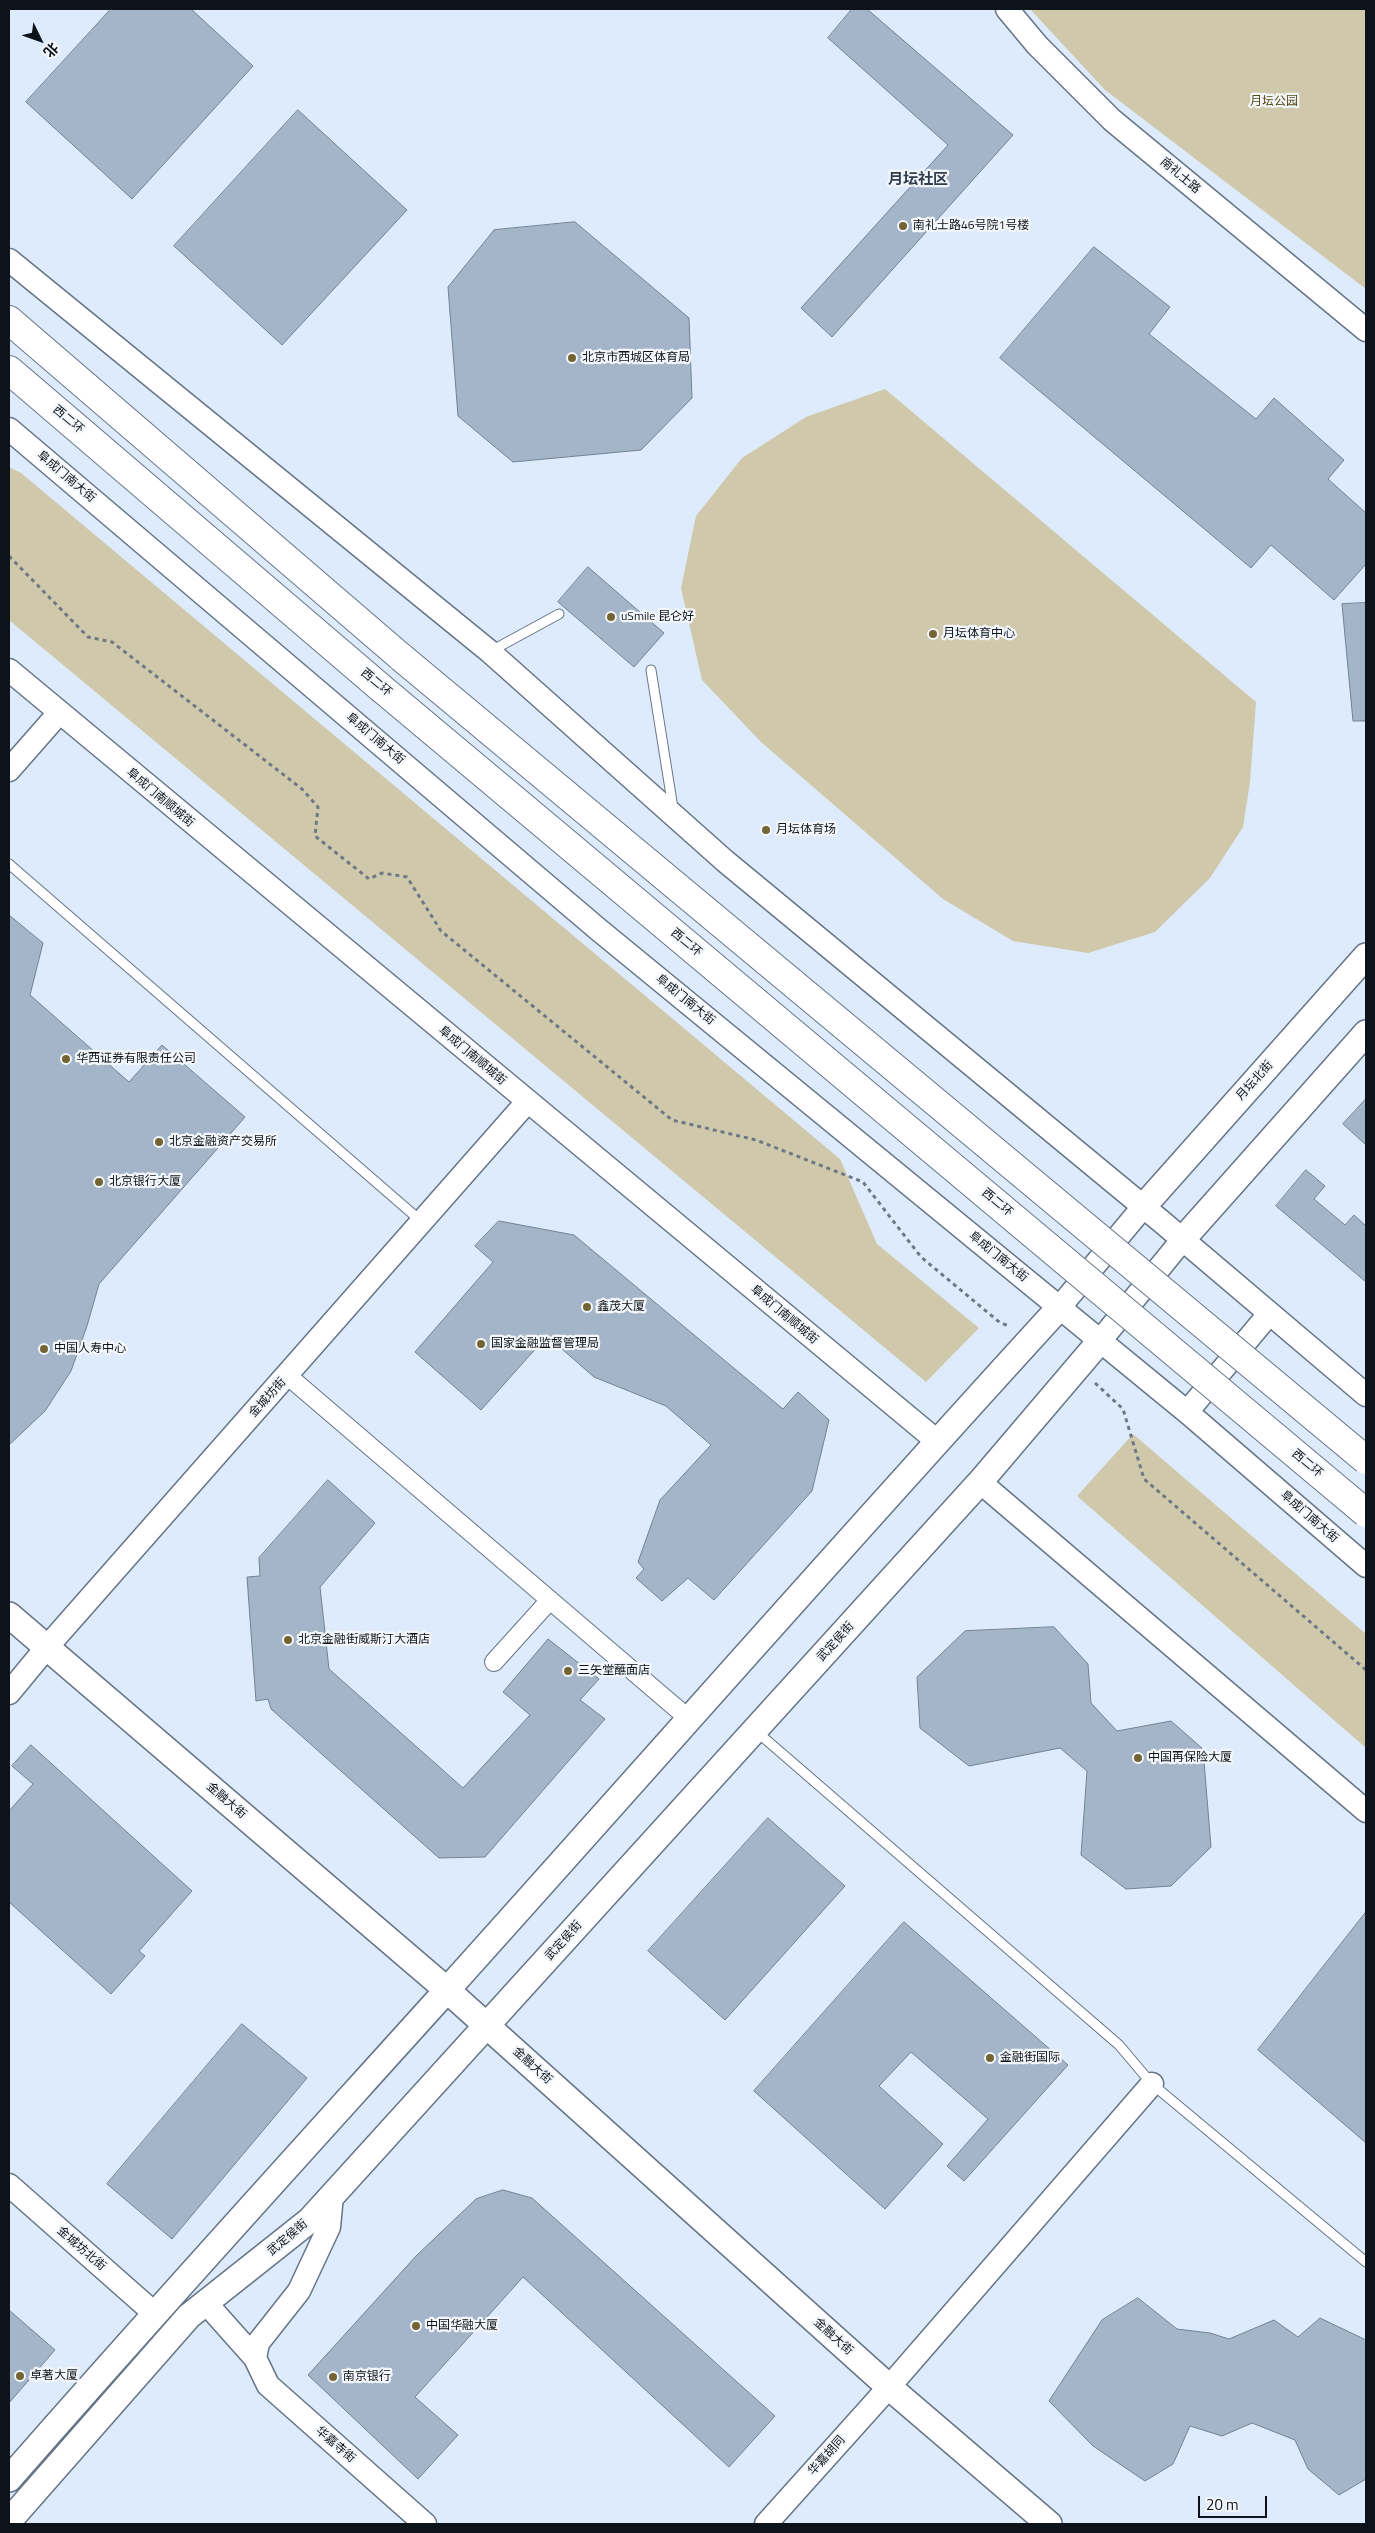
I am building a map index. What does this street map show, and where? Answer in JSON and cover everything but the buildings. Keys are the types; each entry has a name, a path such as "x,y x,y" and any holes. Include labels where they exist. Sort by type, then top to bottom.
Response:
{"highway":[{"path":"9,320 402,658 1366,1460"},
{"name":"西二环","path":"9,370 381,688 1366,1513"}],"main road":[{"name":"月坛北街","path":"1143,1206 1366,956"},
{"path":"1183,1240 1366,1033"},
{"path":"9,2479 154,2313 447,1990 937,1441 1060,1308"},
{"name":"武定侯街","path":"9,2521 189,2316 310,2220 980,1482 1100,1341"},
{"name":"金融大街","path":"9,1615 447,1990 889,2387 1049,2524"}],"street":[{"name":"南礼士路","path":"1006,9 1037,45 1112,120 1366,330"},
{"path":"9,260 489,651 724,861 1143,1206 1366,1395"},
{"name":"阜成门南大街","path":"9,428 599,930 1187,1412 1366,1566"},
{"name":"阜成门南顺城街","path":"9,670 937,1441"},
{"path":"9,770 59,713"},
{"name":"金城坊街","path":"9,1694 47,1647 528,1102"},
{"path":"1060,1308 1143,1206"},
{"path":"1100,1341 1183,1240"},
{"path":"1187,1412 1269,1314"},
{"path":"288,1376 688,1719"},
{"path":"980,1482 1366,1811"},
{"path":"494,1662 550,1600"},
{"name":"华嘉胡同","path":"766,2524 889,2387 1152,2084"},
{"name":"金城坊北街","path":"9,2184 154,2313"},
{"path":"255,2358 258,2343 303,2283 329,2227 332,2195"},
{"name":"华嘉寺街","path":"206,2302 255,2358 268,2385 425,2524"}],"lane":[{"path":"489,651 559,614"},
{"path":"651,670 674,816"},
{"path":"9,864 422,1222"},
{"path":"756,1730 1119,2045 1152,2084 1366,2262"}],"path":[{"path":"9,556 88,637 112,642 302,789 318,807 315,836 369,879 382,873 407,877 441,931 672,1120 756,1140 863,1182 921,1257 998,1321 1032,1337"},
{"path":"1078,1367 1123,1409 1144,1479 1366,1670"}],"green space":[{"name":"月坛公园","path":"1030,9 1366,9 1366,289 1105,90"},
{"name":"月坛体育中心","path":"885,389 1256,702 1250,782 1243,827 1210,878 1155,932 1088,953 1013,941 943,899 761,742 702,680 681,588 696,516 742,458 806,417"},
{"path":"9,467 21,473 840,1159 877,1244 979,1328 926,1382 9,620"},
{"path":"1133,1434 1366,1634 1366,1748 1077,1496"}],"place":[{"name":"南礼士路46号院1号楼","path":"903,226"},
{"name":"北京市西城区体育局","path":"572,358"},
{"name":"uSmile 昆仑好","path":"611,617"},
{"name":"月坛体育中心","path":"933,634"},
{"name":"月坛体育场","path":"766,830"},
{"name":"华西证券有限责任公司","path":"66,1059"},
{"name":"北京金融资产交易所","path":"159,1142"},
{"name":"北京银行大厦","path":"99,1182"},
{"name":"鑫茂大厦","path":"587,1307"},
{"name":"国家金融监督管理局","path":"481,1344"},
{"name":"中国人寿中心","path":"44,1349"},
{"name":"北京金融街威斯汀大酒店","path":"288,1640"},
{"name":"三矢堂蘸面店","path":"568,1671"},
{"name":"中国再保险大厦","path":"1138,1758"},
{"name":"金融街国际","path":"990,2058"},
{"name":"中国华融大厦","path":"416,2326"},
{"name":"卓著大厦","path":"20,2376"},
{"name":"南京银行","path":"333,2377"}],"district":[{"name":"月坛社区","path":"918,180"}]}
